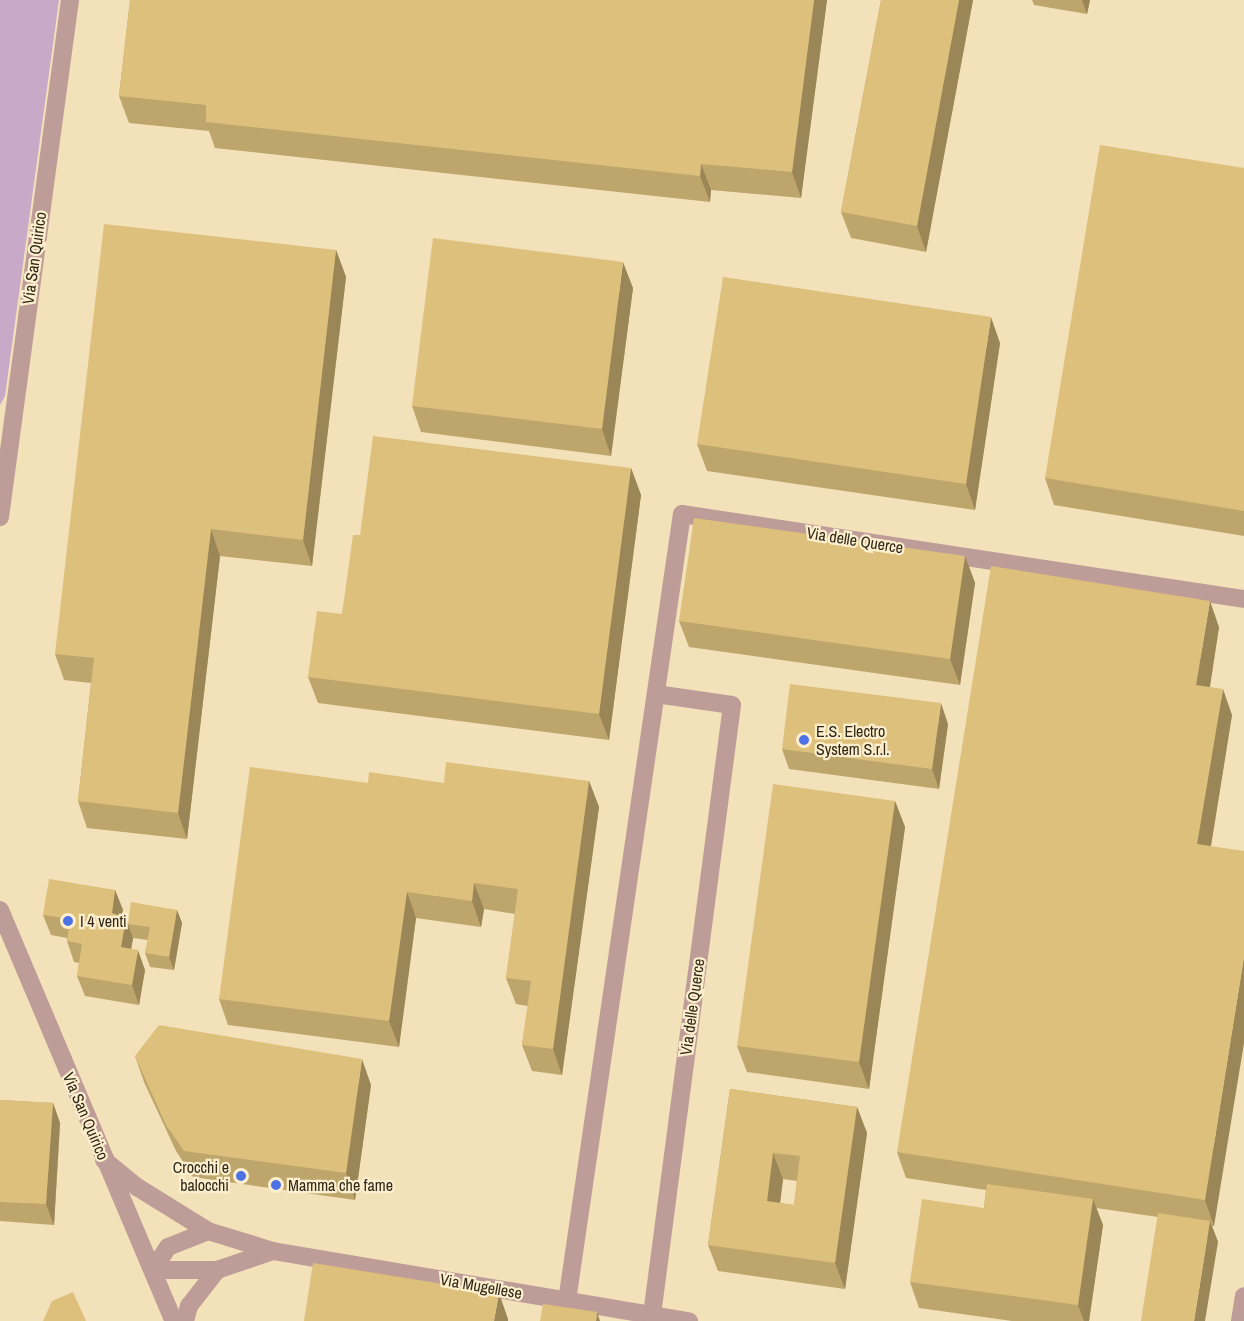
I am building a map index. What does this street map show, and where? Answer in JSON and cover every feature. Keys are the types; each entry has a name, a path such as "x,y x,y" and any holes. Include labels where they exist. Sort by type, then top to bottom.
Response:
{"street":[{"name":"Via San Quirico","path":"0,517 70,0"},
{"path":"0,425 14,410"},
{"name":"Via delle Querce","path":"567,1301 682,514 1244,599"},
{"name":"Via delle Querce","path":"652,1315 732,705 656,694"},
{"name":"Via San Quirico","path":"0,910 174,1321"},
{"name":"Via Mugellese","path":"104,1160 137,1187 208,1231 273,1251 689,1321"},
{"path":"153,1270 168,1247 208,1231"},
{"name":"Via Mugellese","path":"153,1270 217,1270 273,1251"},
{"path":"185,1321 189,1306 217,1270"},
{"path":"1240,1321 1244,1296"}],"shaded area":[{"path":"0,0 59,0 5,396 0,405"}],"building":[{"path":"130,0 814,0 792,172 701,164 700,176 206,122 206,105 119,96"},
{"path":"881,0 959,0 917,226 841,212"},
{"path":"1100,145 1244,168 1244,511 1045,478"},
{"path":"104,224 336,250 303,540 211,529 178,813 78,801 94,658 55,654"},
{"path":"433,238 623,262 602,429 412,406"},
{"path":"723,277 991,317 966,484 697,444"},
{"path":"373,436 631,468 599,714 308,677 317,611 342,614 353,535 360,535"},
{"path":"694,518 965,556 950,659 679,621"},
{"path":"991,566 1210,601 1196,685 1223,689 1197,844 1244,851 1244,957 1205,1200 897,1152"},
{"path":"790,684 941,703 932,769 782,749"},
{"path":"446,762 589,781 553,1049 522,1045 531,981 506,978 518,889 474,883 472,901 407,892 389,1021 219,999 250,767 368,783 369,772 444,783"},
{"path":"773,784 895,801 859,1062 737,1046"},
{"path":"49,879 115,890 112,913 126,918 121,947 138,950 132,985 77,976 82,944 67,941 70,919 43,915"},
{"path":"131,902 177,910 169,957 145,953 150,927 128,924"},
{"path":"159,1025 362,1059 346,1173 184,1151 166,1125 135,1056"},
{"path":"730,1089 857,1107 835,1263 708,1245","holes":["773,1153 800,1156 794,1205 767,1201"]},
{"path":"0,1100 53,1103 46,1204 0,1202"},
{"path":"987,1184 1093,1199 1078,1305 910,1282 922,1199 984,1208"},
{"path":"1158,1213 1210,1221 1194,1321 1141,1321"},
{"path":"313,1263 499,1293 494,1321 304,1321"},
{"path":"73,1292 86,1321 43,1321 52,1301"},
{"path":"543,1304 597,1312 596,1321 540,1321"}],"place":[{"name":"E.S. Electro System S.r.l.","path":"804,740"},
{"name":"I 4 venti","path":"68,921"},
{"name":"Crocchi e balocchi","path":"241,1176"},
{"name":"Mamma che fame","path":"276,1185"}]}
